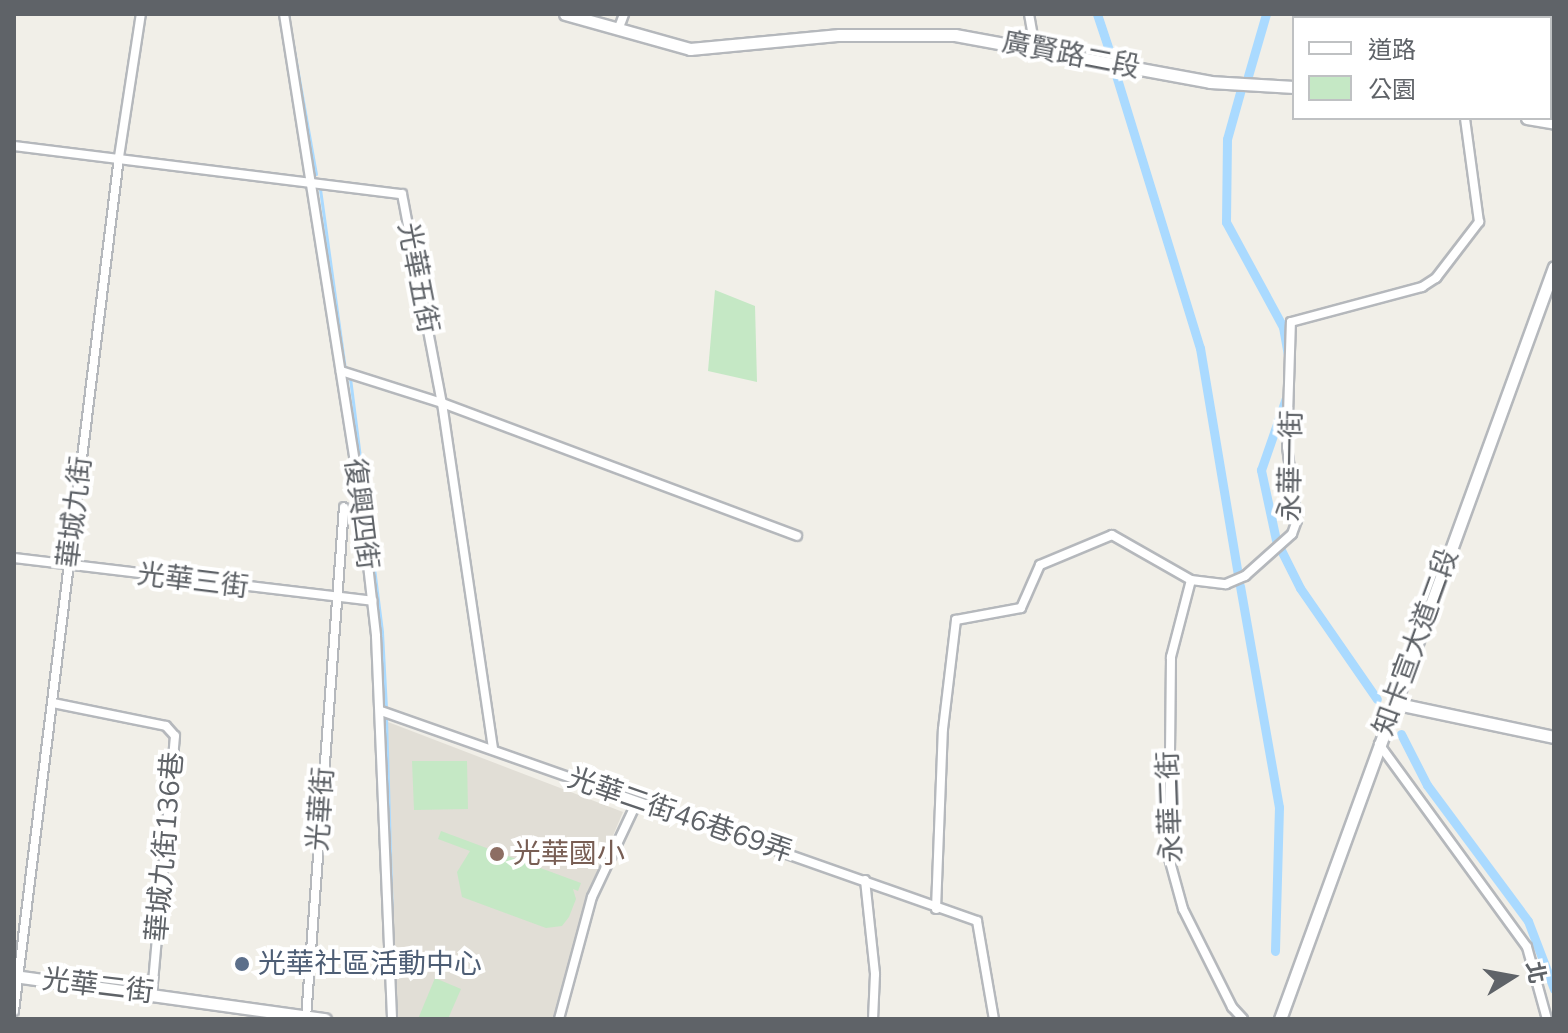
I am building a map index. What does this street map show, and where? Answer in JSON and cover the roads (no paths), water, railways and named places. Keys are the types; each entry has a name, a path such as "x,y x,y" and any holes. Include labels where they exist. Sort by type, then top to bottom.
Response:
{"street":[{"name":"華城九街","path":"14,1011 119,157 141,14"},
{"name":"復興四街","path":"284,14 341,371 372,601 381,711 392,1019"},
{"name":"廣賢路二段","path":"565,14 690,49 772,39 955,35 1210,82 1292,87"},
{"path":"618,30 624,14"},
{"path":"1029,14 1035,49"},
{"name":"永華一街","path":"936,909 943,729 956,620 1021,608 1040,565 1112,535 1191,580 1233,582 1294,530 1287,447 1291,322 1422,287 1475,231 1479,216 1465,120"},
{"name":"光華五街","path":"14,146 312,180 402,194 442,403 493,748"},
{"name":"知卡宣大道二段","path":"1280,1019 1554,267"},
{"path":"341,371 442,403 797,536"},
{"name":"光華街","path":"307,1017 334,599 344,507"},
{"name":"光華三街","path":"14,558 334,599 372,601"},
{"name":"永華二街","path":"1191,580 1171,657 1169,858 1183,909 1232,1007 1243,1019"},
{"name":"華城九街136巷","path":"53,703 166,726 175,736 152,992"},
{"path":"1393,703 1554,737"},
{"name":"光華二街46巷69弄","path":"381,711 977,921 994,1019"},
{"path":"1379,744 1527,947 1547,1019"},
{"path":"559,1019 592,897 637,802"},
{"path":"865,880 873,1019"},
{"name":"光華二街","path":"16,976 152,992 325,1019"}],"waterway":[{"path":"1097,14 1110,53"},
{"path":"1248,76 1266,14"},
{"path":"293,45 316,174"},
{"path":"1115,72 1200,348 1238,575"},
{"path":"1241,89 1227,139 1226,222 1283,327 1288,355"},
{"path":"320,189 345,370"},
{"path":"350,378 382,632 386,708"},
{"path":"1276,540 1261,470 1286,398"},
{"path":"1281,550 1300,588 1377,699"},
{"path":"1240,586 1279,807 1275,951"},
{"path":"386,717 392,922"},
{"path":"1401,734 1427,785 1528,921 1554,989"}],"place":[{"name":"光華國小","path":"497,854"},
{"name":"光華社區活動中心","path":"242,964"}]}
